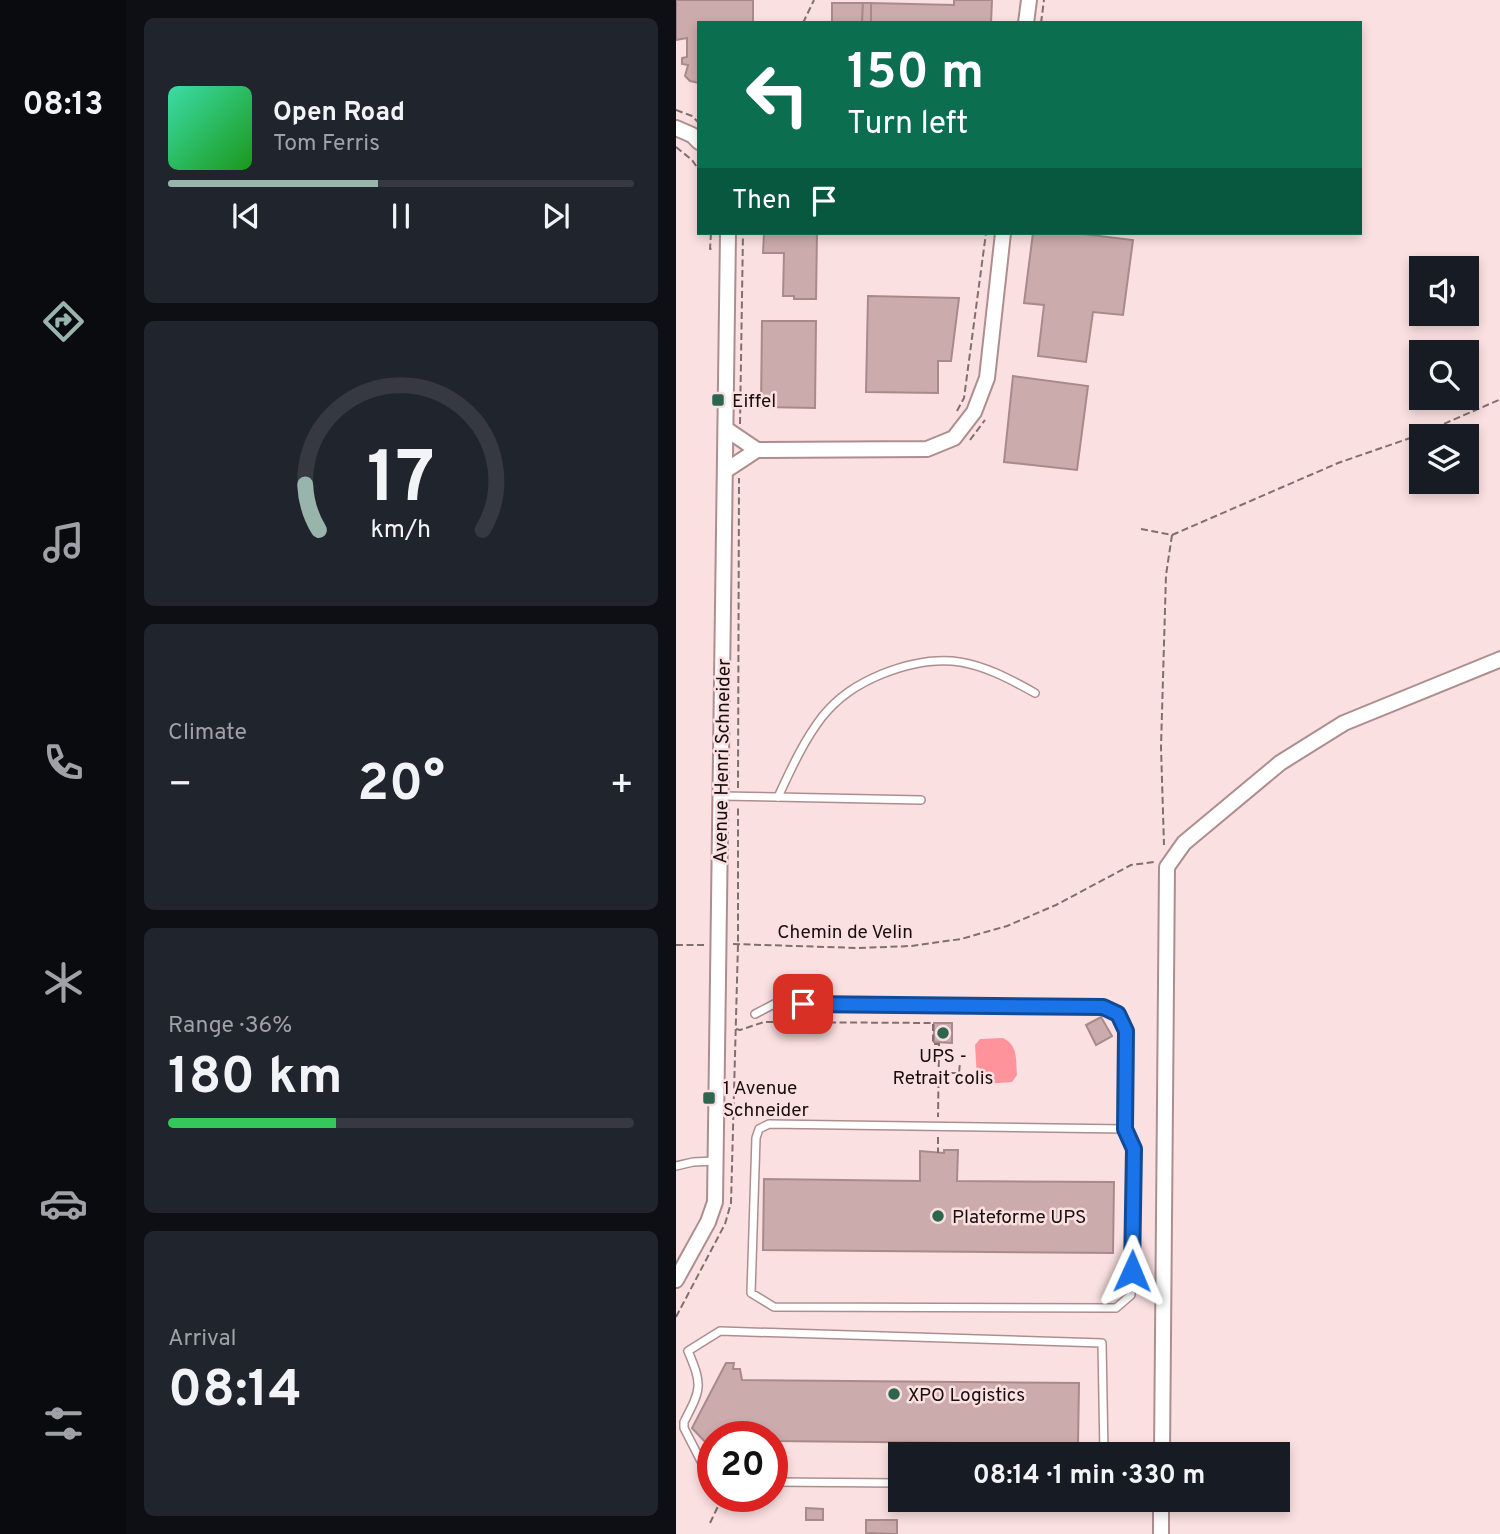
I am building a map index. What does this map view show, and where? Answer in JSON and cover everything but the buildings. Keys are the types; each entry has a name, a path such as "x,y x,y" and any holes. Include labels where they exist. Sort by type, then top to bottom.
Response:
{"street":[{"path":"1026,21 1029,0"},
{"path":"676,128 697,140"},
{"name":"Avenue Henri Schneider","path":"676,1280 708,1222 715,1202 728,235"},
{"path":"725,471 757,450 927,449 954,438 974,412 987,378 1003,235"},
{"path":"726,429 757,450"},
{"path":"1162,1442 1167,864 1184,843 1280,763 1344,723 1500,659"},
{"path":"1161,1512 1161,1534"}],"lane":[{"path":"778,797 800,750 840,698 858,684 907,664 943,659 973,665 1003,675 1035,693"},
{"path":"721,796 921,800"},
{"path":"755,1014 776,1003 1103,1007 1118,1014 1126,1031 1125,1129 1134,1149 1131,1295 1116,1308 774,1307 751,1293 756,1138 759,1129 769,1124 1125,1129"},
{"path":"676,1166 716,1161"},
{"path":"697,1453 684,1428 684,1422 699,1391 698,1373 688,1351 720,1331 1102,1343 1104,1442"},
{"path":"788,1482 888,1483"}],"path":[{"path":"804,21 814,0"},
{"path":"1041,21 1044,0"},
{"path":"676,110 697,120"},
{"path":"676,147 697,167"},
{"path":"741,439 742,235"},
{"path":"955,414 964,398 986,235"},
{"path":"1142,529 1172,535 1338,463 1416,436 1500,399"},
{"path":"966,443 988,414"},
{"path":"738,944 742,460"},
{"path":"1167,864 1161,747 1166,575 1172,535"},
{"name":"Chemin de Velin","path":"676,945 858,948 911,946 961,939 1007,926 1056,905 1131,864 1167,864"},
{"path":"736,1029 741,1031 764,1022 933,1023 933,1044 938,1044 938,1153"},
{"path":"938,1073 959,1073 960,1063"},
{"path":"710,1523 715,1512"}],"shaded area":[{"path":"1003,1038 1014,1049 1017,1075 1012,1082 983,1084 977,1077 975,1045 980,1039"}],"place":[{"name":"Eiffel","path":"718,400"},
{"name":"UPS - Retrait colis","path":"943,1033"},
{"name":"1 Avenue Schneider","path":"709,1098"},
{"name":"Plateforme UPS","path":"938,1216"},
{"name":"XPO Logistics","path":"894,1394"}],"route":[{"path":"803,1004 1103,1007 1118,1014 1126,1031 1125,1129 1134,1149 1132,1271"}]}
